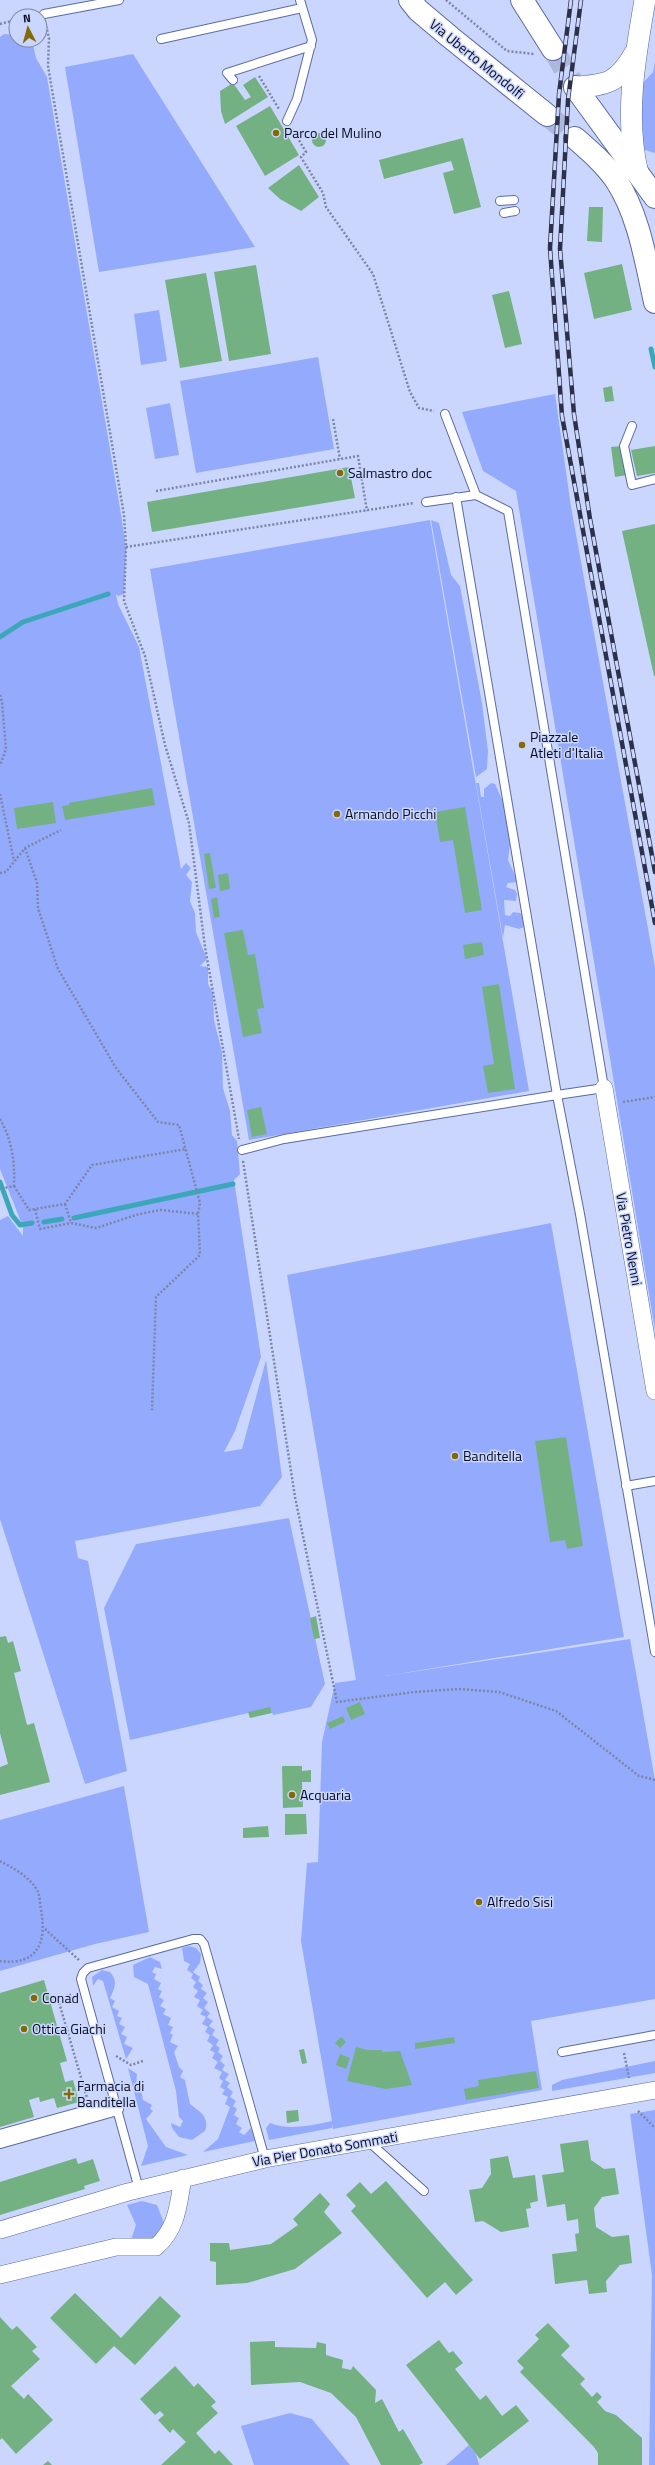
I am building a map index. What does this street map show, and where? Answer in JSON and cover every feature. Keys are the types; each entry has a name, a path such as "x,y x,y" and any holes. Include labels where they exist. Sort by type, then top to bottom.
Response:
{"main road":[{"name":"Via Uberto Mondolfi","path":"410,0 444,32 547,115"},
{"path":"522,0 537,26 546,49"},
{"path":"575,87 638,176 655,197"},
{"path":"575,138 603,163 626,197 638,232 655,302"}],"street":[{"path":"638,176 631,136 635,53 645,0"},
{"path":"575,87 599,86 616,79 635,53"},
{"name":"Via Pietro Nenni","path":"604,1088 655,1391"},
{"name":"Via Pier Donato Sommati","path":"0,2230 139,2189 265,2159 655,2090"},
{"path":"0,2142 116,2105"},
{"path":"0,2275 116,2247 156,2247 166,2238 174,2225 183,2178"}],"lane":[{"path":"48,13 119,0"},
{"path":"287,121 297,99 312,40 300,0"},
{"path":"533,0 537,26"},
{"path":"161,39 302,8"},
{"path":"234,80 227,73 311,46"},
{"path":"500,201 514,200"},
{"path":"504,213 515,211"},
{"path":"445,414 476,495"},
{"path":"632,426 624,446 632,485 655,479"},
{"path":"242,1150 284,1139 604,1088 508,511 476,495 426,502"},
{"path":"456,497 557,1095 580,1214 655,1650"},
{"path":"626,1486 655,1481"},
{"path":"139,2189 81,1979 83,1972 88,1968 193,1938 200,1939 206,1952 265,2159"},
{"path":"562,2052 655,2035"},
{"path":"0,2134 116,2105"},
{"path":"369,2141 424,2191"}],"path":[{"path":"446,0 507,51 535,54 546,49"},
{"path":"48,33 48,66 124,515 126,547 124,601 144,656 165,745 189,823 205,947 242,1150 295,1497 337,1702 421,1691 460,1689 499,1692 556,1711 639,1776 655,1780"},
{"path":"252,65 306,152 300,157 323,193 326,207 373,274 410,392 419,408 445,414"},
{"path":"333,419 340,459"},
{"path":"156,491 358,456 367,511"},
{"path":"126,547 426,502"},
{"path":"0,695 2,702 6,749 0,766"},
{"path":"0,794 14,861"},
{"path":"0,873 6,872 25,848 61,830"},
{"path":"25,848 37,883 38,908 58,969 116,1068 158,1122 179,1125 199,1197 198,1214 200,1256 156,1297 152,1410"},
{"path":"606,1104 655,1097"},
{"path":"0,1119 6,1128 15,1161 12,1187 29,1210 66,1204 92,1165 186,1149"},
{"path":"0,1189 12,1187"},
{"path":"66,1204 71,1223"},
{"path":"35,1209 40,1229 71,1223 96,1228 139,1214 161,1210 198,1214"},
{"path":"0,1861 25,1877 38,1892 45,1929 38,1949 32,1956 10,1962 0,1961"},
{"path":"45,1929 88,1968"},
{"path":"50,2001 85,1991"},
{"path":"58,1999 88,2103"},
{"path":"117,2055 131,2065 143,2061"},
{"path":"626,2064 629,2078"},
{"path":"636,2106 637,2110 655,2128"}],"shaded area":[{"path":"4,34 8,34 8,48 34,48 36,58 47,77 122,520 126,550 124,594 118,596 116,594 118,604 139,647 181,869 186,863 191,868 186,875 192,882 190,901 195,913 196,932 207,959 200,966 208,967 208,984 213,993 214,1020 222,1052 223,1088 230,1111 232,1135 237,1141 240,1174 234,1180 261,1357 235,1431 224,1452 242,1449 266,1360 282,1477 260,1506 75,1541 78,1558 88,1561 127,1771 85,1784 0,1519 0,1220 8,1216 23,1236 23,1227 0,1169 0,37"},
{"path":"133,54 255,247 99,272 65,67"},
{"path":"655,62 655,153 638,148 642,84 653,72"},
{"path":"159,310 167,361 141,365 134,314"},
{"path":"318,357 334,449 196,473 180,381"},
{"path":"555,394 571,507 655,967 655,1330 516,491 483,471 462,412"},
{"path":"170,403 179,455 155,459 146,408"},
{"name":"Armando Picchi","path":"430,520 529,1091 249,1140 150,569"},
{"path":"431,520 439,523 451,575 460,586 482,703 488,751 487,769 476,777"},
{"path":"476,783 479,783 481,797 484,797 484,789 491,783 495,784 506,808 510,844 508,860 518,882 508,883 506,887 515,890 517,894 516,901 504,900 505,915 510,916 513,912 520,913 530,918 529,925 519,929 505,925 503,938"},
{"path":"551,1223 624,1637 385,1676 630,1639 655,1780 655,1999 531,2021 542,2090 333,2129 332,2124 332,2128 269,2140 266,2128 270,2123 285,2127 293,2127 309,2126 332,2121 301,1941 307,1863 318,1862 322,1742 335,1683 356,1680 287,1275"},
{"path":"289,1518 325,1684 311,1707 273,1715 270,1708 130,1740 104,1608 136,1544"},
{"path":"124,1786 149,1932 95,1944 0,1971 0,1820"},
{"path":"189,1946 196,1948 201,1954 200,1963 193,1972 200,1977 198,1981 203,1985 201,1989 207,1993 203,1998 208,2002 204,2008 210,2013 207,2017 213,2021 209,2026 215,2030 212,2035 219,2040 216,2045 220,2048 218,2052 223,2056 220,2061 225,2065 222,2070 229,2074 225,2080 230,2083 227,2087 233,2092 230,2097 236,2101 233,2106 237,2109 234,2115 239,2118 236,2124 242,2128 239,2132 244,2135 251,2128 255,2141 203,2152 218,2139 230,2107 225,2104 228,2097 222,2094 225,2090 220,2087 223,2081 219,2078 222,2072 214,2068 218,2062 212,2058 215,2053 210,2050 213,2045 207,2041 210,2035 205,2032 208,2027 202,2024 206,2017 200,2014 203,2010 197,2006 200,2000 194,1997 198,1991 193,1987 196,1982 191,1978 193,1974 187,1970 190,1964 184,1961 182,1948"},
{"path":"150,1957 160,1962 162,1969 155,1967 152,1972 156,1974 154,1979 161,1983 158,1989 162,1991 159,1997 164,2000 160,2006 166,2009 163,2014 171,2018 168,2025 173,2027 170,2033 173,2035 170,2042 178,2046 174,2052 179,2067 183,2071 180,2077 185,2080 190,2104 203,2115 206,2122 205,2131 192,2140 179,2137 172,2128 171,2123 180,2127 183,2121 179,2117 176,2091 148,1984 134,1977 133,1965"},
{"path":"102,1970 110,1972 113,1975 115,1985 110,1998 115,2001 112,2007 119,2011 117,2016 122,2018 119,2024 125,2027 121,2034 127,2037 124,2044 133,2048 126,2059 103,1981 98,1979 93,1986 92,1977"},
{"path":"655,2061 655,2073 552,2091 552,2085 562,2080"},
{"path":"128,2068 137,2074 136,2085 141,2090 143,2100 152,2105 150,2109 153,2111 146,2119 166,2147 188,2155 141,2166 148,2146"},
{"path":"655,2110 655,2465 649,2465 652,2275 630,2114"},
{"path":"142,2201 157,2205 164,2223 154,2241 131,2240 136,2225 127,2205"},
{"path":"290,2413 312,2419 350,2465 254,2465 241,2426"},
{"path":"469,2445 476,2454 479,2465 446,2465"}],"building":[{"path":"255,77 268,97 225,124 221,111 220,91 233,83 245,100 251,97 243,85"},
{"path":"270,106 299,155 265,176 236,126"},
{"path":"319,133 324,135 326,140 324,145 319,147 314,145 312,140 314,135"},
{"path":"463,138 481,207 454,214 443,173 454,170 451,161 384,179 379,160"},
{"path":"299,165 319,197 301,211 280,199 268,188"},
{"path":"589,207 603,207 602,242 587,241"},
{"path":"622,264 632,310 594,319 584,273"},
{"path":"256,265 271,354 229,361 214,272"},
{"path":"206,273 222,361 180,368 165,280"},
{"path":"509,291 522,344 505,348 492,295"},
{"path":"612,386 614,401 605,402 603,388"},
{"path":"622,446 627,475 615,477 611,447"},
{"path":"655,446 655,473 637,476 631,450"},
{"path":"349,467 355,498 152,532 147,502"},
{"path":"655,524 655,676 654,676 622,531"},
{"path":"152,788 155,805 65,820 62,806 69,805 69,803"},
{"path":"53,802 56,823 17,829 14,808"},
{"path":"465,807 482,910 465,913 453,840 440,842 435,812"},
{"path":"210,853 216,888 209,889 204,854"},
{"path":"228,873 230,889 220,891 218,875"},
{"path":"217,897 220,917 214,918 211,899"},
{"path":"243,930 248,955 255,954 264,1008 257,1009 262,1033 243,1037 224,933"},
{"path":"482,942 484,955 465,959 463,945"},
{"path":"499,984 515,1089 488,1093 483,1066 494,1064 482,987"},
{"path":"261,1107 267,1134 252,1137 247,1110"},
{"path":"566,1437 583,1546 567,1549 565,1540 550,1542 535,1441"},
{"path":"316,1616 320,1638 314,1639 310,1618"},
{"path":"6,1636 8,1643 13,1641 21,1671 14,1673 27,1725 34,1723 50,1782 0,1795 0,1767 8,1764 0,1733 0,1637"},
{"path":"360,1702 365,1714 351,1720 346,1708"},
{"path":"270,1707 272,1713 250,1718 248,1712"},
{"path":"343,1716 345,1722 330,1729 327,1723"},
{"name":"Acquaria","path":"282,1766 302,1766 302,1771 311,1770 311,1782 302,1782 303,1807 283,1808"},
{"path":"285,1814 306,1814 307,1834 285,1835"},
{"path":"268,1826 269,1837 243,1838 243,1828"},
{"path":"44,1980 67,2061 60,2063 65,2082 73,2080 79,2102 57,2108 54,2098 40,2102 39,2097 29,2100 34,2117 0,2127 0,1993"},
{"path":"341,2037 346,2042 340,2048 335,2043"},
{"path":"454,2037 455,2043 415,2049 415,2043"},
{"path":"356,2047 368,2050 382,2050 382,2052 400,2051 412,2085 386,2089 347,2081"},
{"path":"304,2049 307,2063 302,2064 299,2050"},
{"path":"340,2054 350,2058 346,2069 336,2065"},
{"path":"536,2071 539,2088 466,2100 464,2089 479,2086 478,2080"},
{"path":"298,2110 299,2121 287,2123 286,2111"},
{"path":"588,2140 591,2160 604,2169 615,2168 619,2194 602,2197 594,2208 596,2227 612,2237 629,2235 632,2263 620,2265 606,2281 607,2292 589,2294 587,2280 555,2284 552,2254 577,2251 575,2234 579,2233 578,2219 567,2221 565,2204 547,2207 542,2175 564,2172 560,2144"},
{"path":"508,2156 513,2178 535,2175 538,2201 530,2203 531,2208 526,2209 529,2227 501,2232 483,2221 475,2222 469,2190 482,2188 491,2174 490,2159"},
{"path":"76,2158 78,2164 93,2159 100,2181 84,2186 85,2189 0,2215 0,2182"},
{"path":"386,2181 473,2280 456,2295 445,2282 427,2298 351,2211 356,2206 346,2195 360,2182 371,2194"},
{"path":"320,2193 330,2204 324,2212 342,2233 295,2269 247,2283 216,2285 216,2262 210,2261 210,2243 229,2243 230,2250 271,2244 298,2225 293,2219"},
{"path":"75,2293 121,2338 160,2296 181,2316 135,2365 114,2346 96,2364 50,2318"},
{"path":"0,2317 12,2330 17,2326 37,2347 32,2351 40,2359 11,2386 24,2399 28,2394 53,2420 16,2454 2,2438 0,2440"},
{"path":"548,2323 570,2346 561,2355 585,2379 580,2384 592,2397 597,2392 602,2397 597,2402 605,2411 616,2415 642,2438 642,2465 598,2465 598,2453 594,2447 520,2372 524,2368 517,2361 539,2339 535,2335"},
{"path":"439,2340 449,2353 453,2351 463,2363 455,2369 480,2400 486,2395 502,2416 516,2405 529,2421 480,2459 406,2365"},
{"path":"275,2341 275,2347 316,2348 317,2342 326,2344 326,2355 343,2360 342,2368 351,2370 353,2366 376,2390 375,2403 382,2399 399,2432 403,2429 423,2463 419,2465 381,2465 356,2417 331,2393 300,2382 251,2385 250,2342"},
{"path":"175,2366 194,2387 198,2383 216,2402 211,2406 218,2413 196,2433 215,2454 219,2450 233,2465 161,2465 186,2442 173,2429 170,2433 158,2420 164,2415 160,2411 155,2415 140,2399"},
{"path":"48,2461 52,2465 43,2465"}],"waterway":[{"path":"651,349 655,367"},
{"path":"0,637 23,622 108,594"},
{"path":"0,1182 12,1215 20,1225 32,1223"},
{"path":"74,1218 233,1184"},
{"path":"44,1222 62,1219"}],"tunnel":[{"path":"553,49 575,87"},
{"path":"547,115 575,138"}],"railway":[{"path":"571,0 559,94 550,248 562,416 655,923"},
{"path":"581,0 568,100 560,249 574,414 590,519 655,872"}],"place":[{"name":"Parco del Mulino","path":"276,133"},
{"name":"Salmastro doc","path":"340,473"},
{"name":"Piazzale Atleti d'Italia","path":"522,745"},
{"name":"Armando Picchi","path":"337,814"},
{"name":"Banditella","path":"455,1456"},
{"name":"Acquaria","path":"292,1795"},
{"name":"Alfredo Sisi","path":"479,1902"},
{"name":"Conad","path":"34,1998"},
{"name":"Ottica Giachi","path":"24,2029"},
{"name":"Farmacia di Banditella","path":"69,2094"}]}
